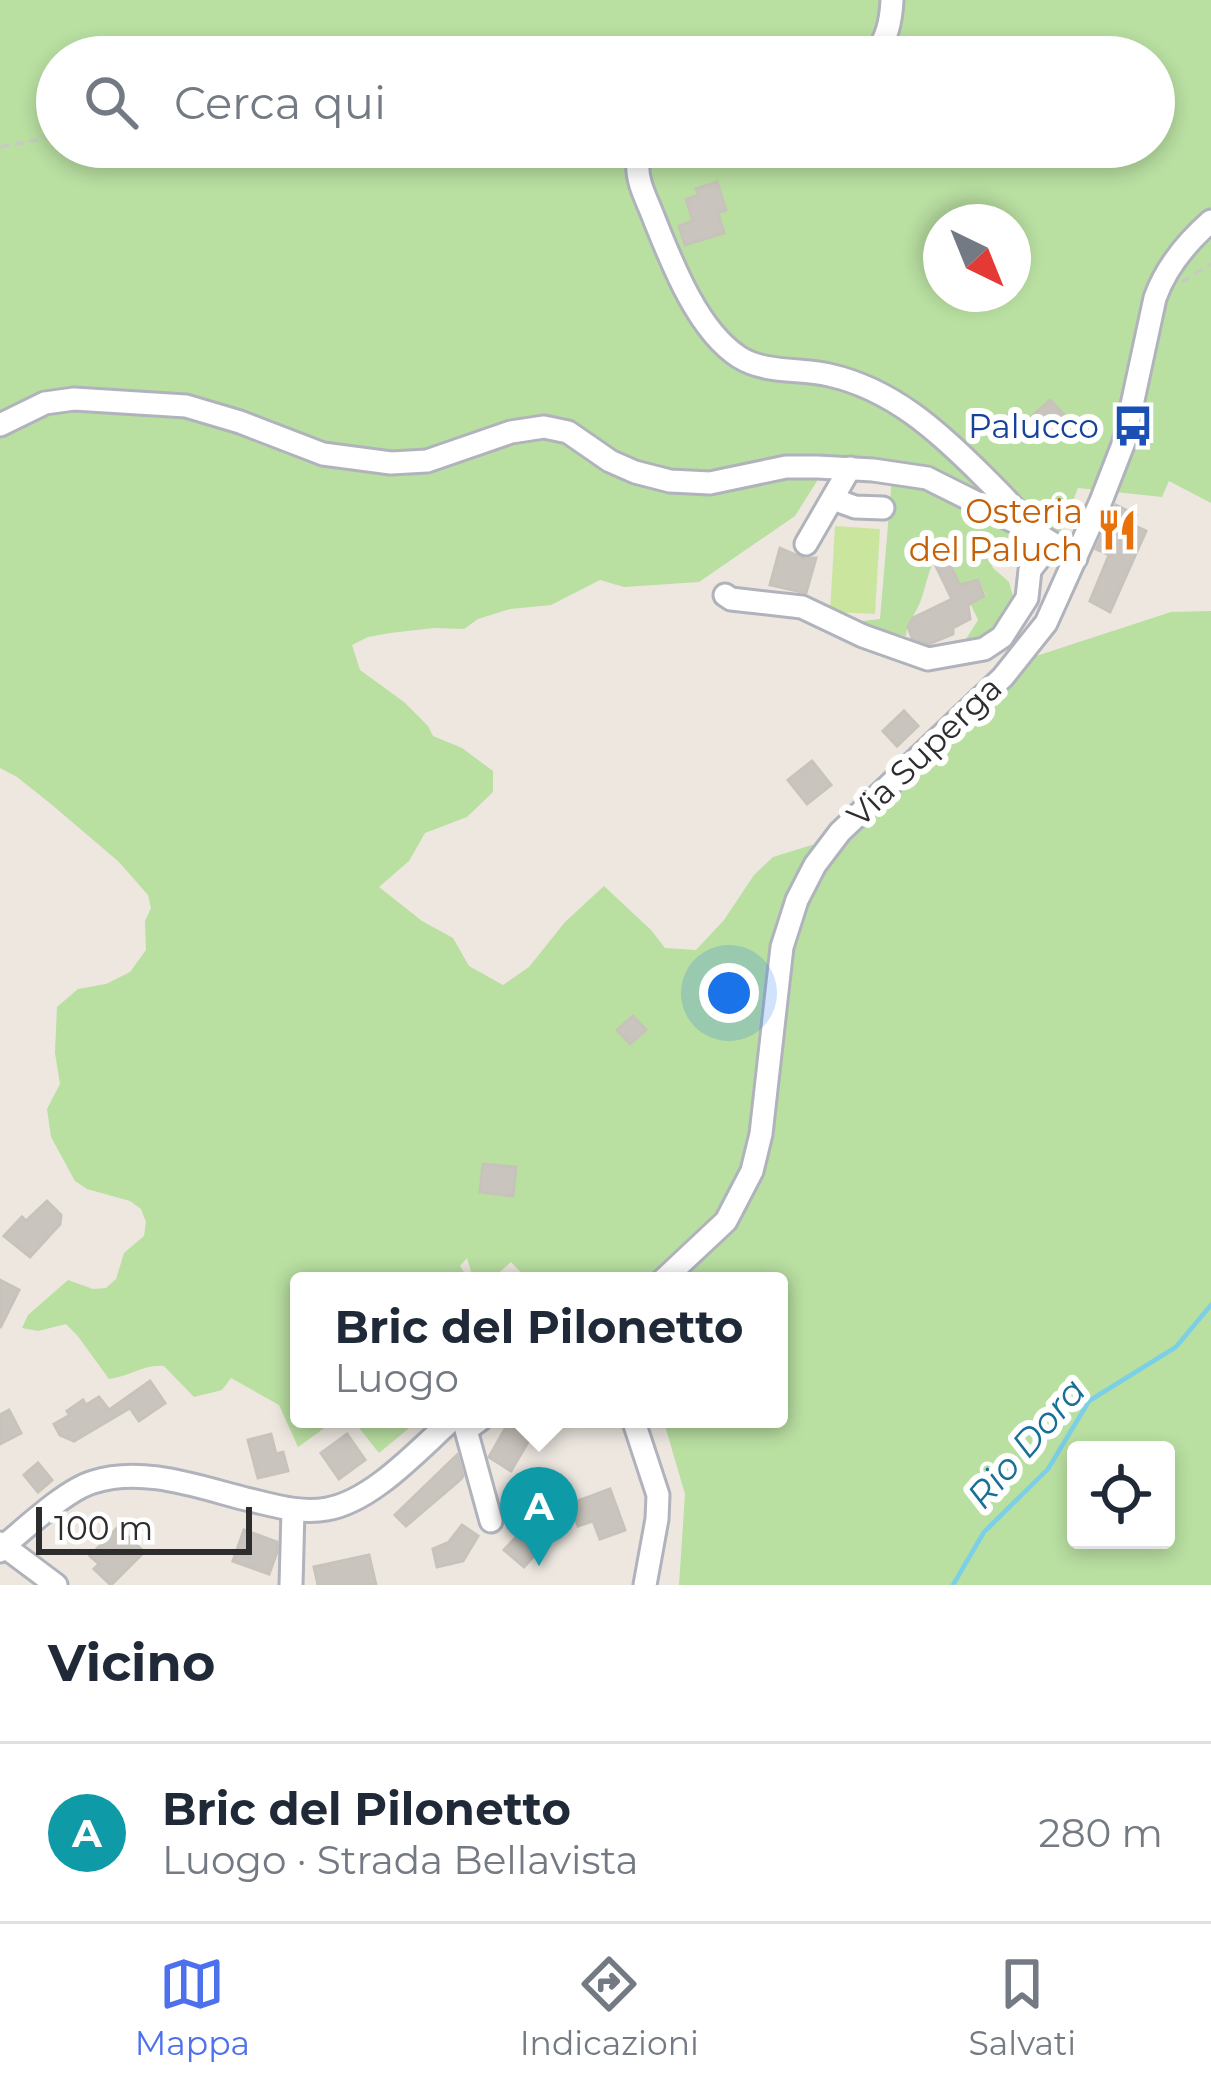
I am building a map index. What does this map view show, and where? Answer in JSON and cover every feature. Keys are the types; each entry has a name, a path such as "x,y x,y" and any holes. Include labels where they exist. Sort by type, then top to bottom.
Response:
{"street":[{"path":"887,36 892,0"},
{"path":"638,168 640,184 669,256 693,303 727,347 742,359 774,369 830,375 909,408 1014,507 1029,529"},
{"name":"Via Superga","path":"672,1272 727,1221 752,1171 782,947 797,900 840,832 1003,677 1046,623 1124,442 1162,277 1211,221"},
{"path":"0,425 45,404 74,399 185,406 323,454 391,463 427,461 511,432 544,427 568,432 635,472 670,481 710,482 785,467 850,468 927,478 1076,558"},
{"path":"806,544 850,468"},
{"path":"833,499 855,507 884,508"},
{"path":"725,595 802,607 862,636 928,659 984,649 1002,637 1027,598 1030,570 1051,543"},
{"path":"56,1585 1,1547 91,1482 139,1475 293,1510 330,1509 381,1483 443,1428"},
{"path":"469,1428 491,1521"},
{"path":"636,1428 658,1495 644,1585"},
{"path":"291,1585 293,1510"}],"path":[{"path":"0,147 36,140"}],"green space":[{"path":"0,0 1211,0 1211,503 1169,481 1162,497 1078,488 1056,544 955,477 923,464 802,454 710,473 672,471 614,452 571,423 391,454 326,445 187,397 73,389 0,415"},
{"path":"74,410 197,421 311,462 378,474 437,469 536,438 566,444 626,480 675,492 725,491 824,470 795,516 699,582 624,587 600,580 551,605 510,609 464,629 390,633 352,645 360,670 404,702 433,736 462,748 493,771 493,792 467,817 425,833 409,861 379,887 453,938 469,966 503,985 529,967 565,922 604,886 665,948 696,950 773,857 815,844 777,946 756,1133 739,1187 688,1252 662,1272 520,1272 511,1262 500,1272 471,1272 467,1258 460,1266 464,1272 290,1272 290,1428 324,1428 298,1447 279,1405 231,1378 222,1390 194,1397 164,1366 109,1379 66,1324 38,1331 22,1328 28,1315 68,1280 93,1289 106,1288 116,1279 124,1253 144,1236 146,1222 141,1209 130,1201 75,1181 51,1137 47,1109 60,1084 55,1053 57,1007 78,989 106,984 130,972 146,950 148,895 119,862 0,768 0,437 48,414"},
{"path":"892,478 924,485 1016,534 1013,542 993,549 989,559 1009,582 1015,603 981,641 961,647 978,620 971,605 986,596 979,579 961,584 949,560 932,565 906,636 860,626 862,621 880,619"},
{"path":"835,526 880,529 875,614 830,612"},
{"path":"1211,611 1211,1585 679,1585 685,1494 666,1428 788,1428 788,1272 675,1272 747,1196 788,948 821,856 1030,658 1171,612"},
{"path":"359,1428 409,1428 379,1453"}],"building":[{"path":"717,182 726,210 718,213 724,233 685,245 679,226 693,221 686,199 699,195 696,189"},
{"path":"1050,400 1070,421 1051,440 1030,418"},
{"path":"1116,505 1136,515 1131,524 1146,531 1110,612 1090,601 1109,555 1096,549"},
{"path":"780,548 805,559 816,558 806,593 770,585"},
{"path":"949,563 960,585 978,580 984,596 968,605 970,619 953,628 953,634 929,644 912,638 908,627 913,618 952,599 936,566"},
{"path":"904,711 918,726 897,746 883,731"},
{"path":"812,761 831,785 807,804 788,780"},
{"path":"633,1016 646,1030 630,1044 617,1030"},
{"path":"483,1164 516,1167 513,1196 480,1192"},
{"path":"47,1201 61,1215 60,1224 30,1257 4,1236"},
{"path":"0,1280 19,1290 0,1328"},
{"path":"150,1381 165,1403 139,1421 130,1408 74,1441 60,1435 54,1424 83,1400 86,1405 99,1397 109,1410"},
{"path":"9,1410 21,1433 0,1444 0,1415"},
{"path":"506,1428 532,1435 511,1471 489,1457"},
{"path":"271,1434 276,1454 283,1452 288,1471 258,1478 248,1440"},
{"path":"347,1434 365,1460 339,1479 321,1453"},
{"path":"457,1455 461,1479 406,1526 395,1515"},
{"path":"38,1463 52,1480 38,1492 24,1475"},
{"path":"524,1484 549,1492 537,1515 514,1503"},
{"path":"610,1489 625,1530 600,1539 593,1521 578,1526 570,1504"},
{"path":"462,1525 478,1536 463,1561 437,1567 433,1549 449,1542"},
{"path":"118,1527 144,1552 111,1585 94,1569 99,1564 90,1556"},
{"path":"244,1530 277,1542 269,1574 233,1561"},
{"path":"521,1532 540,1549 524,1567 504,1550"},
{"path":"369,1555 376,1585 318,1585 314,1567"}],"waterway":[{"name":"Rio Dora","path":"953,1585 984,1532 1048,1469 1089,1401 1176,1347 1211,1305"}],"place":[{"name":"Palucco","path":"1133,426"},
{"name":"Osteria del Paluch","path":"1117,530"},
{"name":"Bric del Pilonetto","path":"539,1566"}]}
